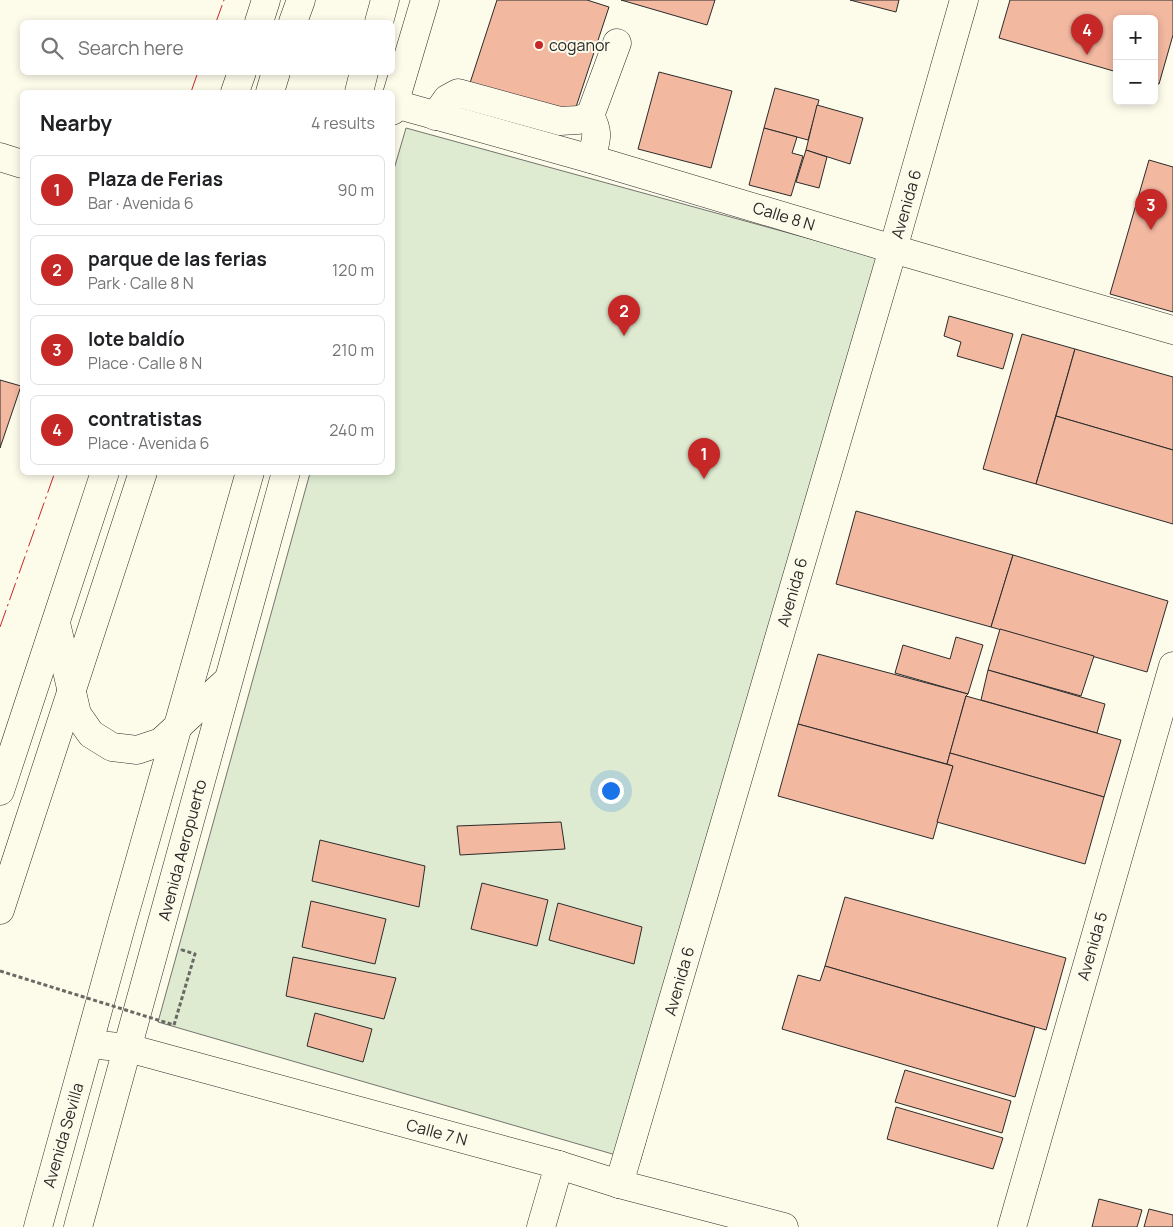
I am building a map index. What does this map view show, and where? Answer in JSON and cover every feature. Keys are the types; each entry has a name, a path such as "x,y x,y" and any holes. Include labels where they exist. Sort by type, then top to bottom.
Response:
{"street":[{"path":"260,20 266,0"},
{"path":"294,20 301,0"},
{"path":"380,20 385,0"},
{"path":"395,105 425,0"},
{"name":"Avenida 6","path":"619,1184 964,0"},
{"path":"590,116 617,43"},
{"path":"236,90 241,75"},
{"path":"271,90 275,75"},
{"path":"360,90 363,75"},
{"path":"435,116 447,99 458,94 560,121 578,120 590,116"},
{"name":"Calle 8 N","path":"395,108 435,116 591,159 1173,330"},
{"path":"590,116 596,126 596,140 591,159"},
{"path":"0,157 20,163"},
{"path":"0,791 104,475"},
{"path":"0,910 142,475"},
{"path":"89,1044 249,475"},
{"name":"Avenida Aeropuerto","path":"78,1227 285,475"},
{"path":"56,623 76,714 91,734 112,747 137,750 161,742 228,680"},
{"name":"Avenida 5","path":"1012,1227 1173,666"},
{"name":"Calle 7 N","path":"89,1044 128,1048 558,1165 619,1184 784,1227"},
{"name":"Avenida Sevilla","path":"38,1227 89,1044"},
{"path":"541,1227 558,1165"}],"path":[{"path":"0,971 174,1024 195,954 182,950 180,958"}],"green space":[{"path":"406,128 891,261 640,1162 158,1022 309,475 395,475 395,166"}],"building":[{"name":"coganor","path":"497,0 587,0 609,7 573,116 470,83"},
{"path":"621,0 715,0 707,25"},
{"path":"850,0 899,0 896,12"},
{"path":"1010,0 1173,0 1173,35 1159,84 1158,15 1113,15 1113,71 999,38"},
{"path":"659,72 732,91 711,168 638,149"},
{"path":"775,88 819,100 808,140 764,128"},
{"path":"817,105 863,118 850,164 806,150"},
{"path":"764,128 797,137 792,153 803,156 791,196 749,185"},
{"path":"806,150 827,157 819,188 796,182"},
{"path":"1149,160 1173,167 1173,312 1110,294"},
{"path":"949,316 1013,334 1003,369 957,356 961,342 944,336"},
{"path":"1022,334 1075,349 1036,484 983,469"},
{"path":"1075,349 1173,377 1173,450 1056,416"},
{"path":"0,380 20,386 20,389 0,448"},
{"path":"1056,416 1173,450 1173,524 1036,484"},
{"path":"856,511 1013,555 991,627 836,584"},
{"path":"1013,555 1168,601 1147,672 991,627"},
{"path":"1000,629 1094,656 1081,696 988,670"},
{"path":"956,637 983,645 968,694 895,673 903,645 950,659"},
{"path":"818,654 968,694 947,764 798,724"},
{"path":"988,670 1105,704 1097,733 981,700"},
{"path":"966,696 1121,740 1104,797 950,753"},
{"path":"798,724 953,766 933,839 778,796"},
{"path":"950,753 1104,797 1085,864 937,822 953,766 947,764"},
{"path":"561,822 565,849 460,855 457,826"},
{"path":"320,840 425,866 419,907 312,881"},
{"path":"482,883 548,900 537,946 471,929"},
{"path":"845,897 1066,958 1046,1030 825,966"},
{"path":"311,901 386,919 375,964 302,947"},
{"path":"558,903 642,927 634,964 549,940"},
{"path":"293,957 396,978 384,1019 286,996"},
{"path":"825,966 1035,1027 1015,1097 782,1029 798,975 820,981"},
{"path":"315,1013 372,1029 363,1062 307,1046"},
{"path":"905,1070 1011,1101 1002,1133 895,1102"},
{"path":"896,1107 1003,1138 993,1169 887,1139"},
{"path":"1099,1199 1142,1210 1137,1227 1092,1227"},
{"path":"1149,1209 1173,1215 1173,1227 1144,1227"}],"power":[{"path":"217,20 224,0"},
{"path":"192,90 197,75"},
{"path":"0,627 54,475"}],"place":[{"name":"coganor","path":"539,45"},
{"name":"contratistas","path":"1087,55"},
{"name":"lote baldío","path":"1151,230"},
{"name":"parque de las ferias","path":"624,336"},
{"name":"Plaza de Ferias","path":"704,479"}]}
